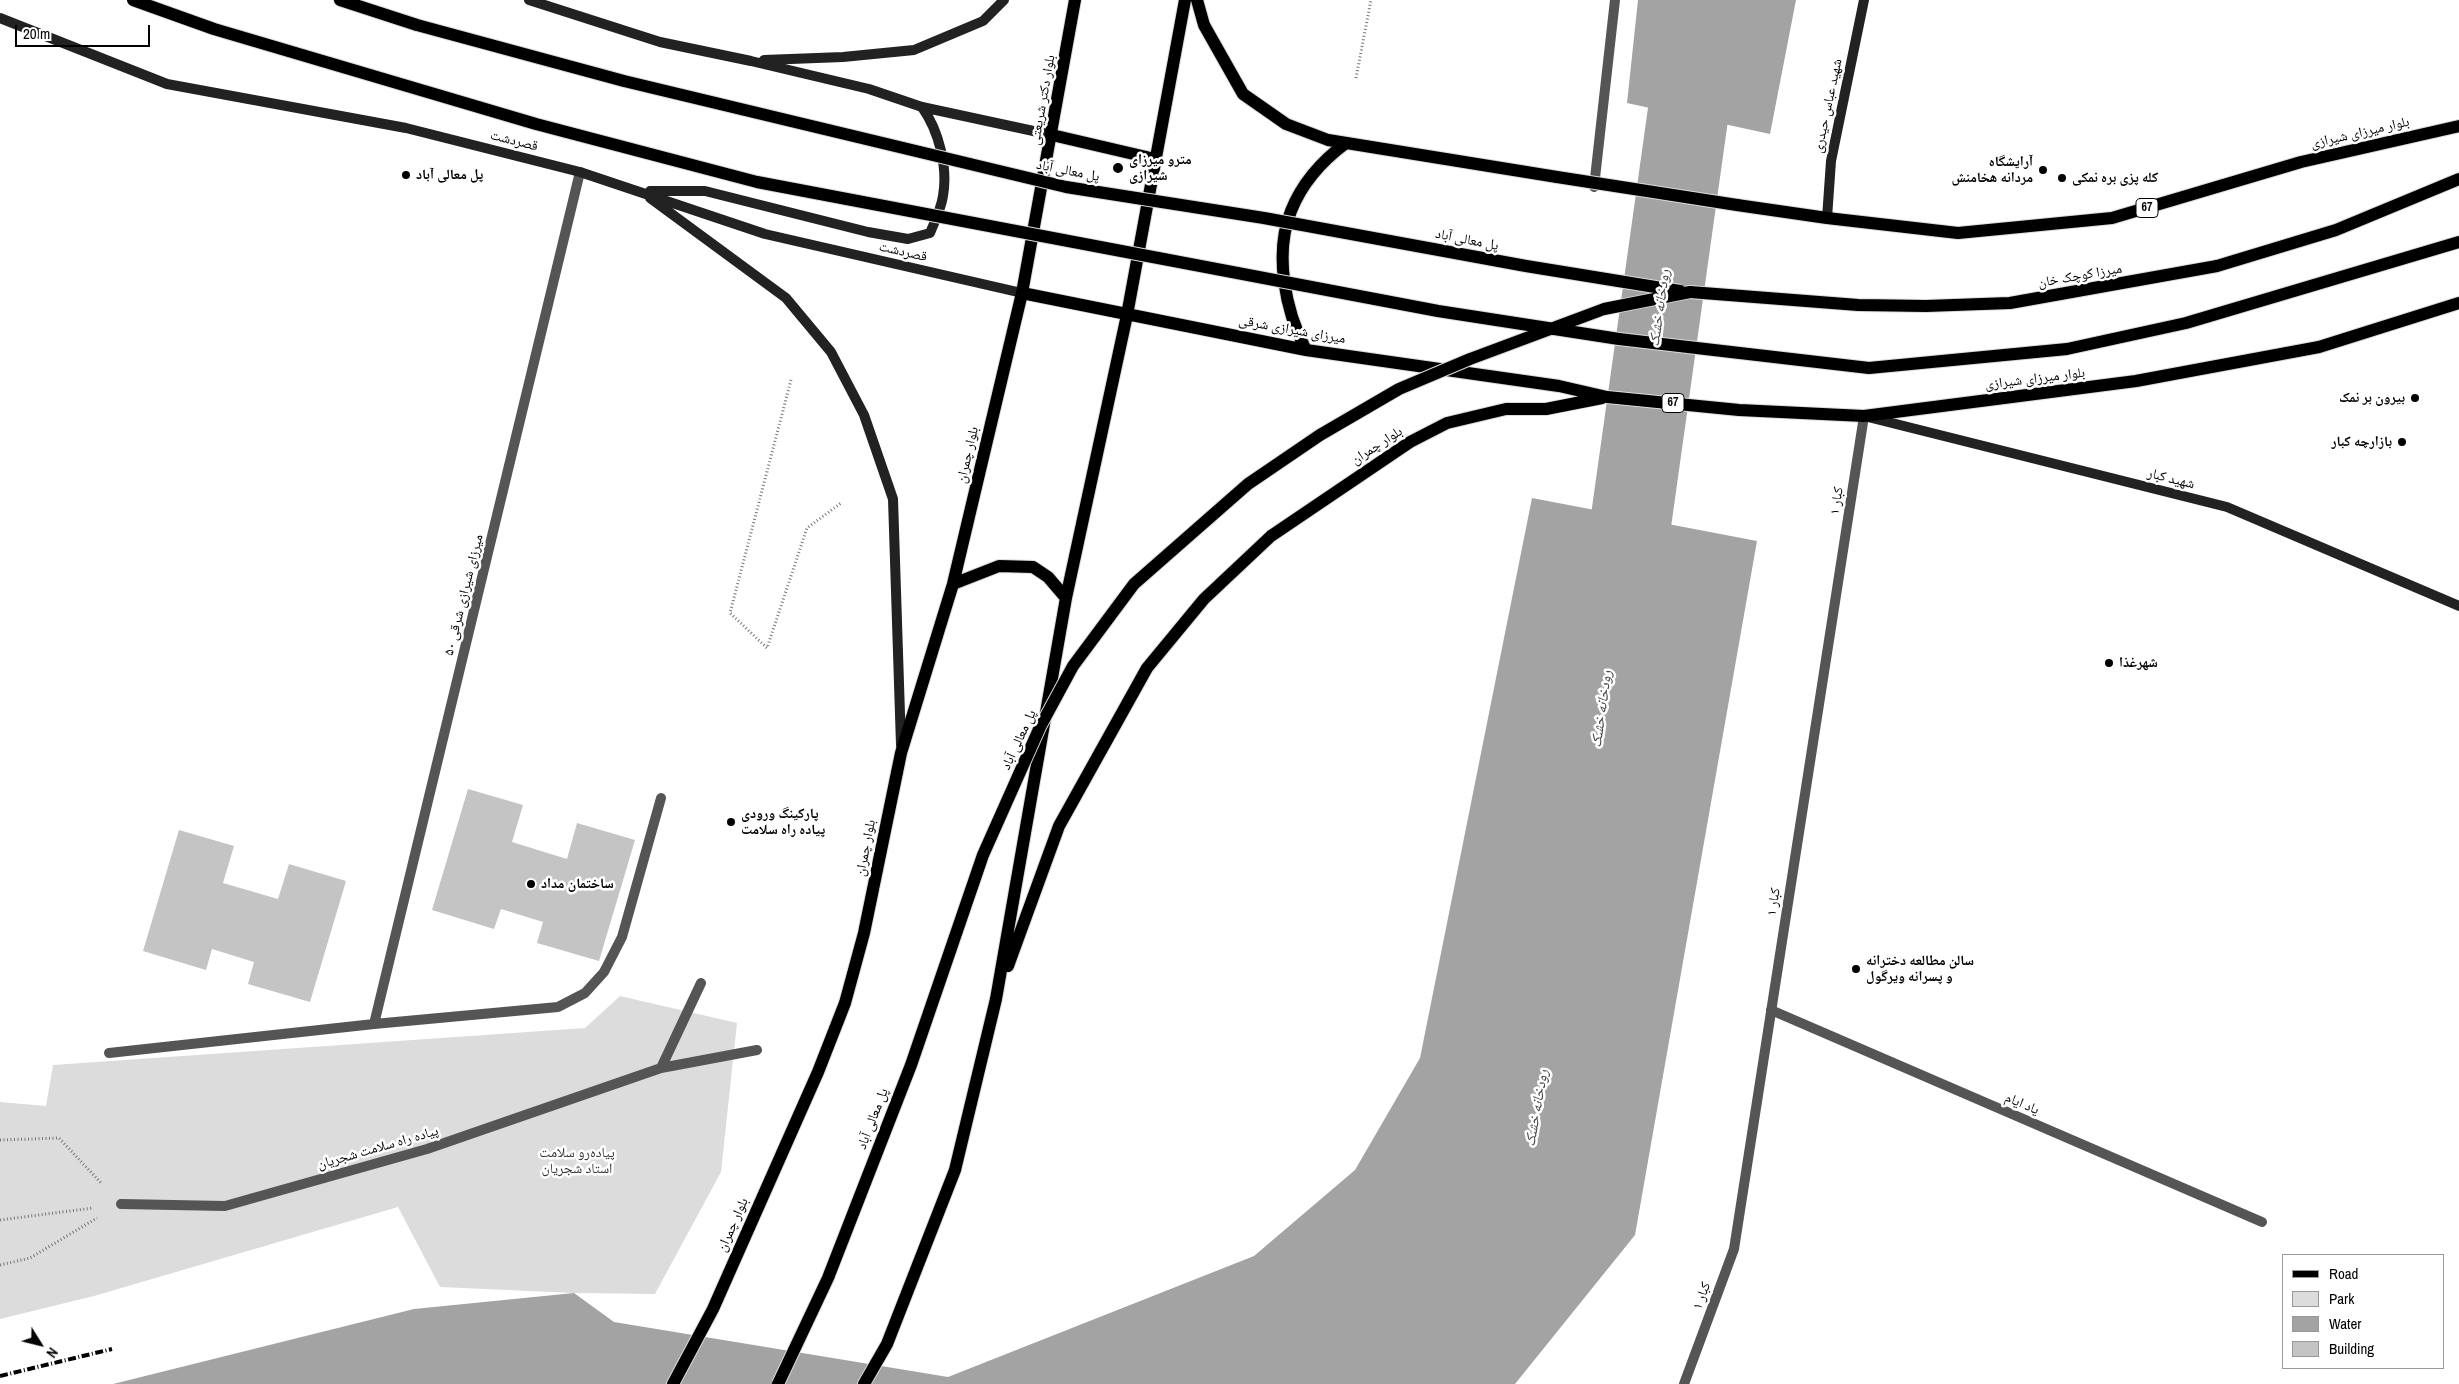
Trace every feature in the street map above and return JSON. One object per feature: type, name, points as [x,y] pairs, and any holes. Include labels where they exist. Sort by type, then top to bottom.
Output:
[{"type":"main road","points":[[134,0],[214,29],[536,124],[757,182],[1438,311],[1618,339],[1869,368],[2067,349],[2186,323],[2459,242]]},
{"type":"main road","name":"پل معالی آباد","points":[[340,0],[417,25],[624,81],[1066,188],[1264,218],[1526,266],[1690,292]]},
{"type":"main road","points":[[529,0],[660,42],[869,89],[922,108],[1156,159],[1185,0]]},
{"type":"main road","points":[[751,61],[843,57],[914,50],[983,21],[1004,0]]},
{"type":"main road","name":"بلوار دکتر شریعتی","points":[[1022,293],[1076,0]]},
{"type":"main road","name":"بلوار میرزای شیرازی","points":[[1197,0],[1204,25],[1243,94],[1286,124],[1328,140],[1737,205],[1826,218],[1958,233],[2112,218],[2302,162],[2459,126]]},
{"type":"main road","name":"شهید عباس حیدری","points":[[1826,218],[1831,162],[1864,0]]},
{"type":"main road","name":"قصردشت","points":[[0,18],[167,84],[406,128],[580,172],[765,234],[1022,293]]},
{"type":"main road","points":[[641,192],[705,191],[908,239],[930,233],[943,197],[944,173],[931,121],[922,108]]},
{"type":"main road","points":[[1306,350],[1289,306],[1284,277],[1283,258],[1289,221],[1291,211],[1315,172],[1326,158],[1346,143]]},
{"type":"main road","name":"بلوار چمران","points":[[864,1384],[887,1344],[955,1170],[996,999],[1066,598],[1127,315],[1156,159]]},
{"type":"main road","name":"میرزا کوچک خان","points":[[1690,292],[1858,306],[2010,303],[2121,285],[2217,266],[2336,230],[2459,179]]},
{"type":"main road","points":[[641,192],[786,298],[831,352],[864,415],[892,499],[897,588],[901,753]]},
{"type":"main road","name":"پل معالی آباد","points":[[778,1384],[828,1278],[910,1065],[983,855],[1036,736],[1073,666],[1134,584],[1248,484],[1320,435],[1399,389],[1470,359],[1604,309],[1690,292]]},
{"type":"main road","name":"بلوار چمران","points":[[672,1384],[713,1309],[818,1072],[845,1003],[864,933],[901,753],[953,584],[1022,293]]},
{"type":"main road","name":"میرزای شیرازی شرقی","points":[[1022,293],[1306,350],[1560,386],[1607,397]]},
{"type":"main road","name":"بلوار میرزای شیرازی","points":[[1607,397],[1739,410],[1864,416],[2136,382],[2319,347],[2459,303]]},
{"type":"main road","name":"بلوار چمران","points":[[996,999],[1059,826],[1147,668],[1204,599],[1271,536],[1410,442],[1456,421],[1506,409],[1546,409],[1607,397]]},
{"type":"main road","name":"شهید کبار","points":[[1864,416],[2227,507],[2459,606]]},
{"type":"main road","points":[[953,584],[999,566],[1033,568],[1048,578],[1066,598]]},
{"type":"street","points":[[1594,187],[1615,0]]},
{"type":"street","name":"۵۰ میرزای شیرازی شرقی","points":[[374,1024],[580,172]]},
{"type":"street","name":"۱ کبار","points":[[1684,1384],[1734,1249],[1864,416]]},
{"type":"street","points":[[109,1052],[558,1007],[585,994],[604,972],[622,937],[661,798]]},
{"type":"street","points":[[661,1068],[701,983]]},
{"type":"street","name":"یاد ایام","points":[[1772,1010],[2262,1222]]},
{"type":"street","name":"پیاده راه سلامت شجریان","points":[[121,1204],[225,1206],[427,1149],[661,1068],[757,1050]]},
{"type":"path","points":[[1356,78],[1371,0]]},
{"type":"path","points":[[791,380],[730,613],[767,648],[807,528],[841,502]]},
{"type":"path","points":[[0,1140],[59,1138],[121,1204]]},
{"type":"path","points":[[0,1220],[121,1204]]},
{"type":"path","points":[[0,1265],[30,1258],[121,1204]]},
{"type":"green space","name":"پیاده‌رو سلامت استاد شجریان","points":[[620,996],[737,1023],[721,1172],[655,1294],[574,1293],[440,1287],[398,1207],[94,1296],[0,1319],[0,1102],[46,1106],[53,1065],[585,1028]]},
{"type":"water","points":[[1638,0],[1796,0],[1770,134],[1627,103]]},
{"type":"water","points":[[1532,498],[1757,541],[1635,1235],[1515,1384],[113,1384],[414,1309],[574,1293],[614,1322],[948,1377],[1254,1256],[1355,1170],[1420,1058]]},
{"type":"building","name":"ساختمان مداد","points":[[468,789],[523,805],[512,842],[567,859],[577,823],[635,840],[599,961],[537,943],[543,922],[501,909],[494,929],[432,910]]},
{"type":"building","points":[[179,830],[234,846],[223,883],[278,899],[289,864],[346,881],[310,1002],[248,984],[254,962],[212,949],[206,970],[143,951]]},
{"type":"waterway","name":"رودخانه خشک","points":[[1616,628],[1704,0]]},
{"type":"railway","points":[[0,1376],[112,1349]]},
{"type":"place","name":"مترو میرزای شیرازی","points":[[1118,168]]},
{"type":"place","name":"آرایشگاه مردانه هخامنش","points":[[2043,170]]},
{"type":"place","name":"پل معالی آباد","points":[[406,175]]},
{"type":"place","name":"کله پزی بره نمکی","points":[[2062,178]]},
{"type":"place","name":"بیرون بر نمک","points":[[2415,398]]},
{"type":"place","name":"بازارچه کبار","points":[[2402,442]]},
{"type":"place","name":"شهرغذا","points":[[2109,663]]},
{"type":"place","name":"پارکینگ ورودی پیاده راه سلامت","points":[[731,822]]},
{"type":"place","name":"ساختمان مداد","points":[[531,884]]},
{"type":"place","name":"سالن مطالعه دخترانه و پسرانه ویرگول","points":[[1856,969]]}]
